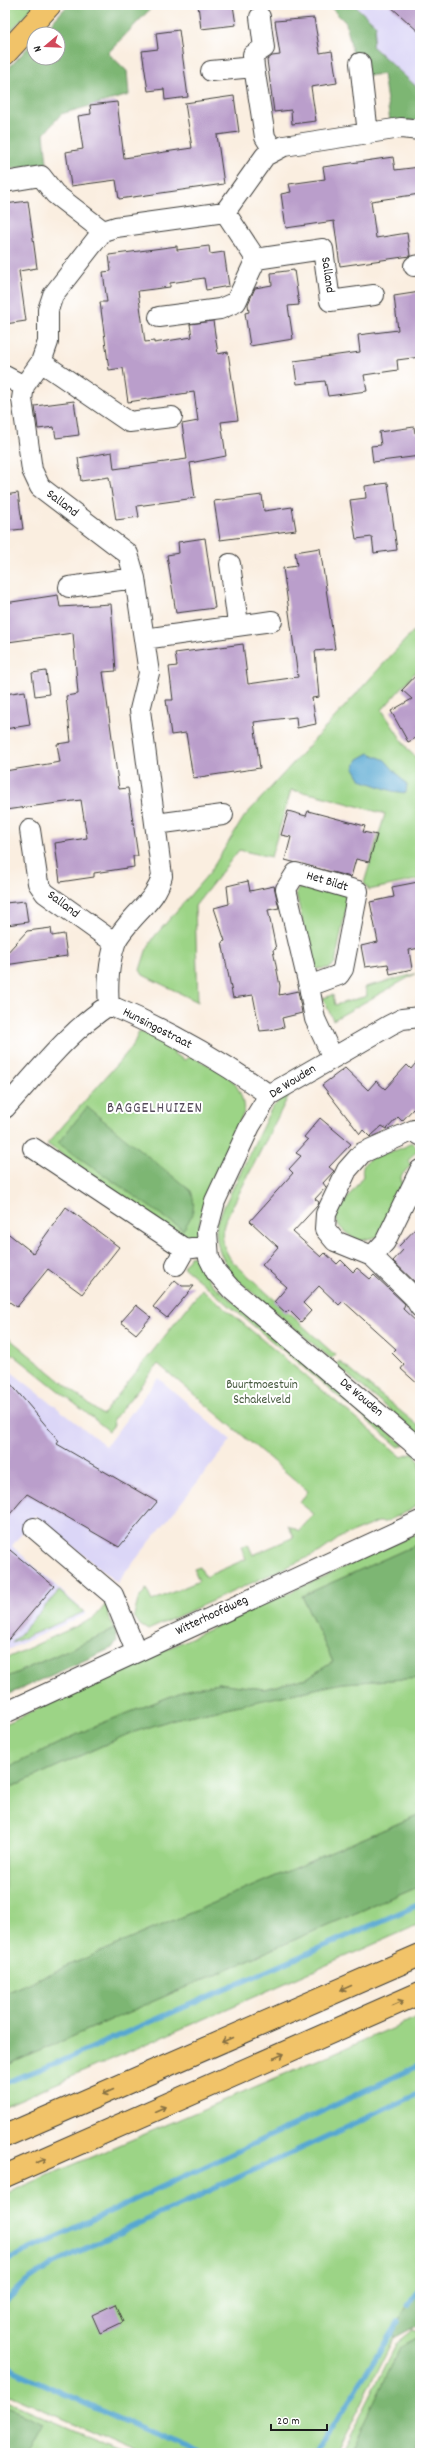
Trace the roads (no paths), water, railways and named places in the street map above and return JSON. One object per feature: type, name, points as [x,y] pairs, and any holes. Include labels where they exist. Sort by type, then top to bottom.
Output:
[{"type":"main road","points":[[5,54],[50,5]]},
{"type":"main road","points":[[5,2136],[420,1955]]},
{"type":"main road","points":[[5,2176],[420,1993]]},
{"type":"street","points":[[260,17],[264,48],[253,55],[254,67],[265,137],[273,150]]},
{"type":"street","points":[[360,63],[368,134]]},
{"type":"street","points":[[211,71],[254,67]]},
{"type":"street","points":[[5,376],[24,386],[41,362],[48,342],[48,310],[53,295],[103,232],[116,227],[225,212],[266,156],[273,150],[284,146],[401,128],[420,130]]},
{"type":"street","points":[[5,182],[41,176],[55,194],[103,232]]},
{"type":"street","points":[[159,317],[220,309],[236,302],[256,259],[225,212]]},
{"type":"street","name":"Salland","points":[[256,259],[323,249],[330,301],[374,295]]},
{"type":"street","points":[[41,362],[129,422],[172,417]]},
{"type":"street","name":"Salland","points":[[24,386],[22,398],[32,470],[40,487],[128,554],[135,578],[149,673],[140,710],[162,876],[159,888],[115,943],[107,988],[109,1005]]},
{"type":"street","points":[[230,564],[238,624]]},
{"type":"street","points":[[69,587],[135,578]]},
{"type":"street","points":[[144,639],[238,624],[272,621]]},
{"type":"street","points":[[156,824],[223,815]]},
{"type":"street","name":"Salland","points":[[30,830],[38,883],[45,893],[115,943]]},
{"type":"street","name":"Het Bildt","points":[[309,986],[339,975],[343,969],[358,891],[296,872],[286,889],[309,986],[315,1019],[333,1058]]},
{"type":"street","name":"Hunsingostraat","points":[[5,1108],[88,1019],[109,1005],[143,1020],[241,1074],[269,1095]]},
{"type":"street","name":"De Wouden","points":[[420,1017],[402,1019],[269,1095],[250,1126],[215,1201],[209,1220],[208,1246],[209,1258],[216,1272],[231,1289],[420,1448]]},
{"type":"street","points":[[420,1135],[414,1130],[362,1153],[347,1170],[326,1214],[325,1229],[336,1241],[372,1256],[414,1297],[420,1308]]},
{"type":"street","points":[[33,1148],[180,1257],[208,1246]]},
{"type":"street","points":[[372,1256],[385,1242],[420,1170]]},
{"type":"street","name":"Witterhoofdweg","points":[[5,1713],[136,1651],[420,1521]]},
{"type":"street","points":[[34,1528],[113,1595],[136,1651]]},
{"type":"water","points":[[369,753],[385,760],[407,785],[406,793],[392,791],[361,780],[354,768],[358,759]]},
{"type":"waterway","points":[[5,2083],[61,2061],[420,1904]]},
{"type":"waterway","points":[[5,2261],[420,2065]]},
{"type":"waterway","points":[[5,2302],[26,2282],[54,2263],[420,2093]]},
{"type":"waterway","points":[[408,2305],[420,2287]]},
{"type":"waterway","points":[[314,2453],[323,2443],[398,2322]]},
{"type":"waterway","points":[[5,2363],[13,2370],[125,2422],[200,2453]]},
{"type":"district","name":"BAGGELHUIZEN","points":[[155,1109]]},
{"type":"park label","name":"Buurtmoestuin Schakelveld","points":[[262,1392]]}]
